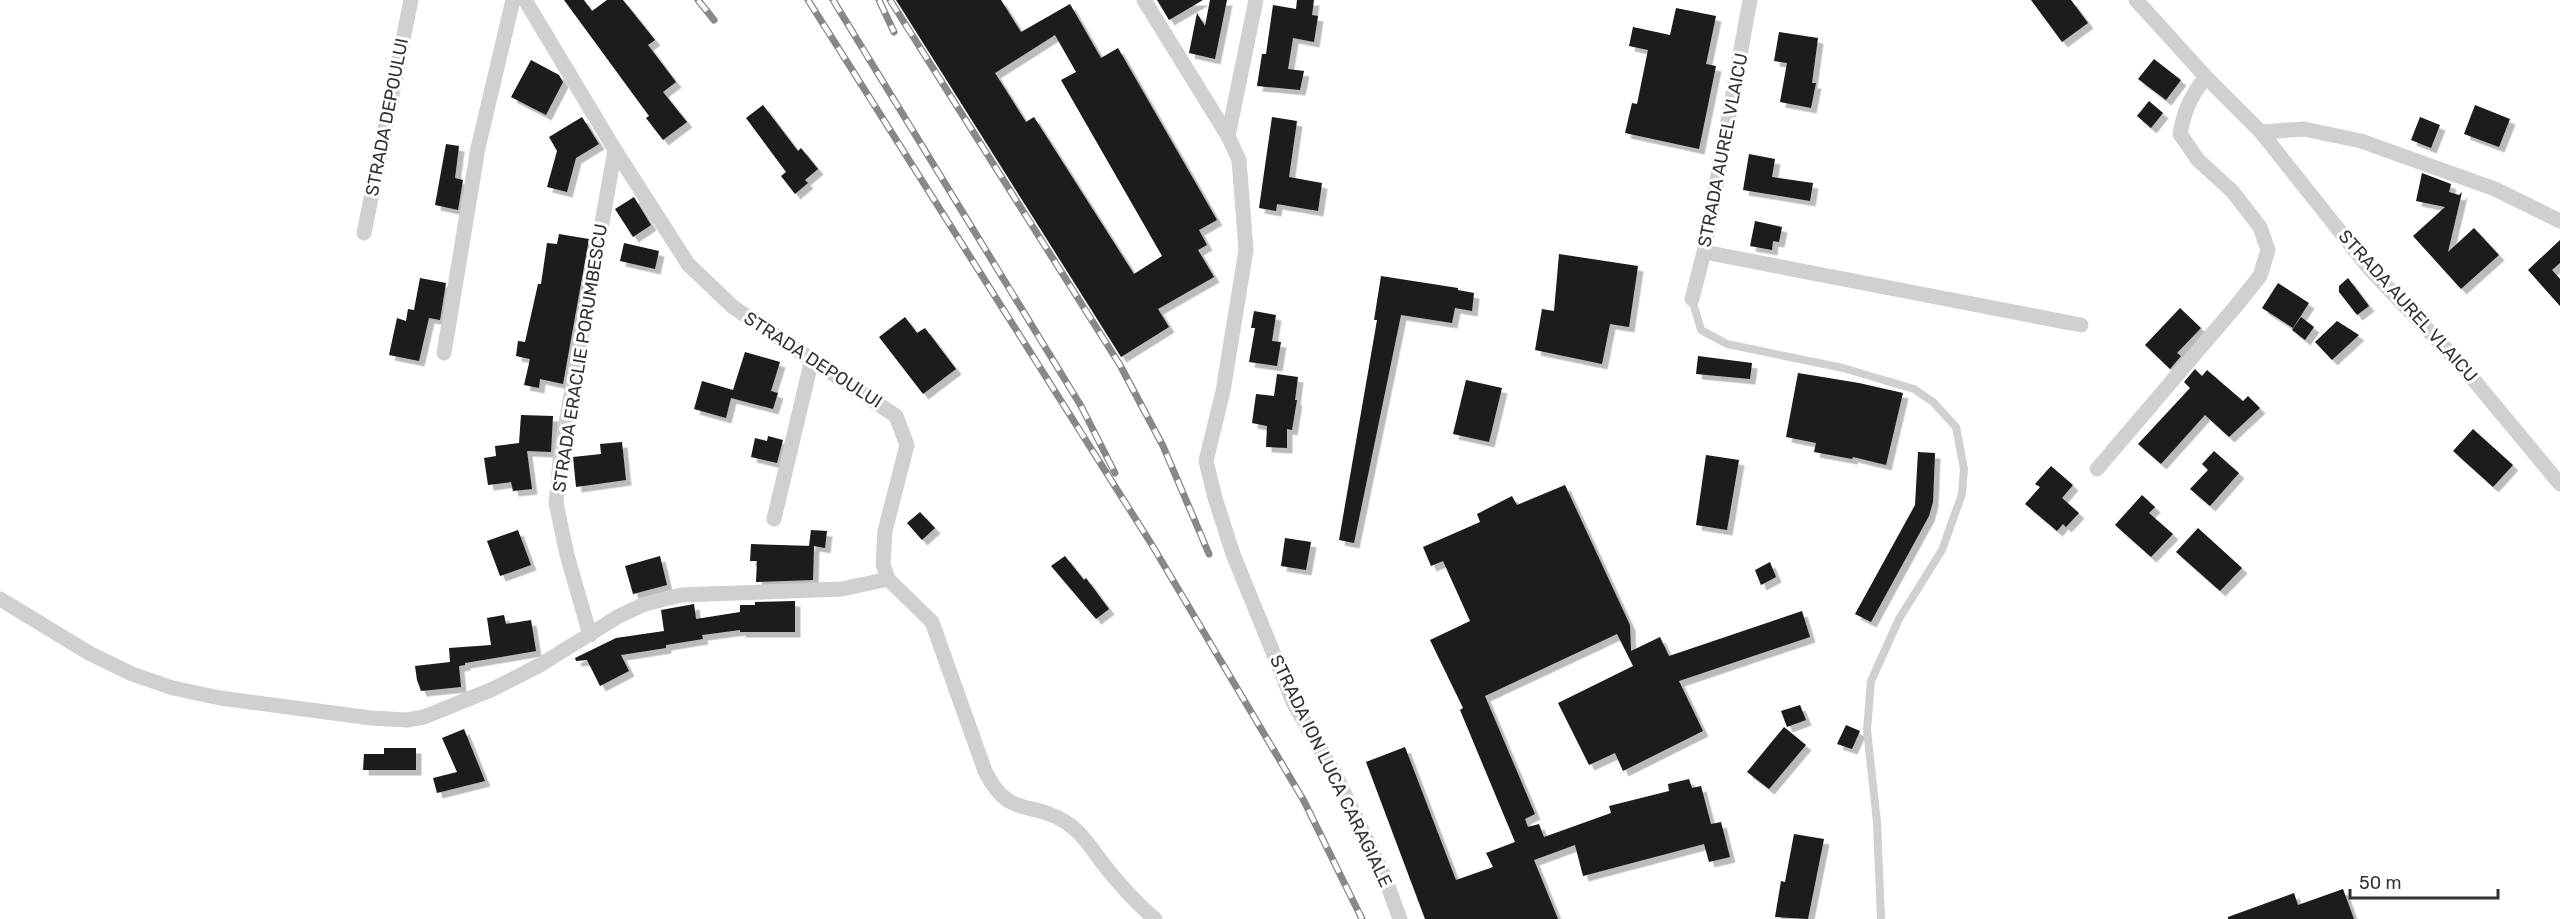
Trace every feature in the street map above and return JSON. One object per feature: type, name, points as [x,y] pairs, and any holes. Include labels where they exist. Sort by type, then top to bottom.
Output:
[{"type":"street","name":"STRADA DEPOULUI","points":[[364,233],[411,0]]},
{"type":"street","points":[[444,353],[478,148],[513,0]]},
{"type":"street","name":"STRADA DEPOULUI","points":[[525,0],[615,150],[688,264],[733,307],[896,416],[907,445],[885,531],[883,564],[888,579]]},
{"type":"street","name":"STRADA ION LUCA CARAGIALE","points":[[1144,0],[1228,136],[1239,160],[1246,250],[1223,391],[1206,461],[1215,498],[1233,554],[1294,704],[1335,774],[1385,878],[1400,919]]},
{"type":"street","points":[[1228,136],[1256,0]]},
{"type":"street","name":"STRADA AUREL VLAICU","points":[[1692,299],[1704,252],[1750,0]]},
{"type":"street","name":"STRADA AUREL VLAICU","points":[[2136,0],[2206,77],[2261,132],[2370,268],[2463,367],[2560,484]]},
{"type":"street","points":[[2097,469],[2260,276],[2268,250],[2260,227],[2232,191],[2198,160],[2180,134],[2184,111],[2195,90],[2206,77]]},
{"type":"street","points":[[2261,132],[2304,129],[2361,141],[2495,189],[2560,221]]},
{"type":"street","name":"STRADA ERACLIE PORUMBESCU","points":[[590,635],[567,555],[556,503],[561,451],[615,150]]},
{"type":"street","points":[[1704,252],[2081,325]]},
{"type":"street","points":[[774,519],[812,359]]},
{"type":"street","points":[[0,599],[89,653],[132,674],[173,688],[220,698],[371,718],[416,719],[453,707],[540,665],[619,616],[645,604],[681,595],[842,589],[888,579],[932,622],[985,771],[994,789],[1006,800],[1066,823],[1085,839],[1126,891],[1155,919]]},
{"type":"lane","points":[[1692,299],[1701,330],[1727,344],[1843,368],[1914,389],[1933,402],[1956,427],[1964,469],[1962,494],[1941,550],[1899,619],[1871,681],[1867,730],[1877,822],[1881,919]]},
{"type":"building","points":[[564,0],[584,0],[592,11],[607,0],[623,0],[655,40],[648,45],[676,82],[663,92],[687,122],[663,140],[646,118],[649,116]]},
{"type":"building","points":[[896,0],[1001,0],[1021,32],[1070,4],[1101,58],[1118,48],[1217,220],[1199,230],[1207,245],[1198,250],[1214,277],[1158,309],[1169,327],[1121,357]],"holes":[[[1055,35],[1076,72],[1061,80],[1162,256],[1134,274],[1034,117],[1026,122],[995,73]]]},
{"type":"building","points":[[1157,0],[1203,0],[1169,20]]},
{"type":"building","points":[[1210,0],[1227,0],[1215,59],[1189,53],[1197,13],[1205,26]]},
{"type":"building","points":[[1297,0],[1314,0],[1312,15],[1318,16],[1314,42],[1293,38],[1288,69],[1304,71],[1300,90],[1257,86],[1262,54],[1266,54],[1273,5],[1296,9]]},
{"type":"building","points":[[2031,0],[2071,0],[2088,23],[2062,42]]},
{"type":"building","points":[[1676,8],[1716,16],[1706,64],[1716,66],[1699,149],[1625,133],[1632,103],[1637,104],[1648,50],[1629,46],[1633,27],[1670,35]]},
{"type":"building","points":[[1779,32],[1818,38],[1812,83],[1816,83],[1811,108],[1780,102],[1787,63],[1774,61]]},
{"type":"building","points":[[2154,59],[2181,80],[2166,100],[2138,79]]},
{"type":"building","points":[[531,60],[559,75],[563,82],[546,115],[511,97]]},
{"type":"building","points":[[2149,101],[2163,113],[2151,128],[2137,116]]},
{"type":"building","points":[[763,105],[798,151],[801,148],[818,169],[805,180],[808,183],[795,194],[781,176],[786,172],[746,118]]},
{"type":"building","points":[[2475,105],[2510,119],[2499,147],[2464,134]]},
{"type":"building","points":[[582,117],[599,144],[576,158],[567,192],[547,187],[557,151],[549,137]]},
{"type":"building","points":[[1272,117],[1297,121],[1289,177],[1322,183],[1318,211],[1277,204],[1276,211],[1259,208]]},
{"type":"building","points":[[2420,117],[2440,125],[2431,148],[2411,140]]},
{"type":"building","points":[[446,144],[459,146],[455,178],[463,180],[458,210],[435,205]]},
{"type":"building","points":[[1749,154],[1775,159],[1772,177],[1813,183],[1810,201],[1743,190]]},
{"type":"building","points":[[2422,173],[2451,184],[2449,192],[2459,195],[2462,192],[2448,252],[2474,228],[2499,255],[2461,289],[2413,236],[2445,207],[2416,201]]},
{"type":"building","points":[[634,197],[651,225],[633,237],[615,209]]},
{"type":"building","points":[[1755,221],[1782,227],[1779,242],[1773,241],[1772,250],[1750,246]]},
{"type":"building","points":[[559,234],[589,239],[563,384],[540,379],[539,388],[524,385],[530,359],[516,356],[518,341],[525,342],[538,284],[541,284],[547,243],[557,244]]},
{"type":"building","points":[[2560,240],[2560,263],[2552,270],[2560,279],[2560,306],[2528,270]]},
{"type":"building","points":[[624,243],[659,251],[655,269],[620,261]]},
{"type":"building","points":[[1559,254],[1638,266],[1629,327],[1610,324],[1602,364],[1535,350],[1542,309],[1554,311]]},
{"type":"building","points":[[1381,276],[1458,288],[1458,290],[1474,293],[1472,311],[1455,308],[1452,323],[1401,315],[1354,543],[1339,540],[1377,320],[1374,320]]},
{"type":"building","points":[[420,278],[446,283],[440,320],[429,318],[419,361],[389,355],[397,318],[406,321],[408,309],[414,310]]},
{"type":"building","points":[[2348,278],[2369,306],[2357,315],[2339,292],[2339,286]]},
{"type":"building","points":[[2278,283],[2309,303],[2293,328],[2262,308]]},
{"type":"building","points":[[2180,308],[2201,328],[2177,353],[2181,356],[2170,369],[2145,345]]},
{"type":"building","points":[[1254,311],[1276,315],[1272,341],[1281,342],[1277,366],[1249,362],[1255,328],[1251,328]]},
{"type":"building","points":[[905,317],[917,333],[925,328],[956,369],[923,394],[879,337]]},
{"type":"building","points":[[2301,317],[2314,327],[2305,340],[2292,330]]},
{"type":"building","points":[[2337,321],[2359,335],[2332,360],[2315,342]]},
{"type":"building","points":[[745,352],[780,362],[771,391],[778,393],[773,409],[731,398],[726,418],[694,409],[702,381],[733,390]]},
{"type":"building","points":[[1698,356],[1752,363],[1750,379],[1696,374]]},
{"type":"building","points":[[2195,369],[2202,376],[2207,370],[2243,401],[2248,396],[2260,408],[2229,437],[2205,415],[2161,464],[2138,444],[2190,388],[2184,382]]},
{"type":"building","points":[[1798,373],[1903,393],[1886,465],[1853,457],[1852,459],[1814,452],[1816,443],[1786,437]]},
{"type":"building","points":[[1277,374],[1298,377],[1292,430],[1287,429],[1287,448],[1266,447],[1267,426],[1252,423],[1256,394],[1274,396]]},
{"type":"building","points":[[1466,380],[1502,388],[1489,442],[1453,434]]},
{"type":"building","points":[[521,415],[553,416],[551,452],[527,451],[532,489],[513,491],[511,482],[488,485],[484,458],[496,456],[495,446],[519,443]]},
{"type":"building","points":[[2473,429],[2513,465],[2493,487],[2453,451]]},
{"type":"building","points":[[768,436],[783,440],[777,463],[751,457],[755,438],[767,441]]},
{"type":"building","points":[[622,442],[626,480],[576,487],[573,457],[601,454],[600,444]]},
{"type":"building","points":[[2214,451],[2239,473],[2210,506],[2190,489],[2208,470],[2202,464]]},
{"type":"building","points":[[1918,452],[1935,453],[1933,502],[1929,516],[1871,622],[1855,614],[1915,505]]},
{"type":"building","points":[[1706,455],[1739,460],[1727,530],[1696,525]]},
{"type":"building","points":[[2051,466],[2073,485],[2062,498],[2079,513],[2066,527],[2063,524],[2057,531],[2025,504],[2040,487],[2035,484]]},
{"type":"building","points":[[1565,485],[1630,625],[1631,651],[1660,637],[1669,656],[1802,611],[1810,637],[1679,681],[1703,731],[1623,771],[1615,753],[1589,765],[1558,703],[1633,666],[1617,634],[1485,696],[1535,814],[1525,819],[1528,827],[1539,824],[1544,837],[1611,813],[1609,806],[1669,791],[1668,784],[1689,779],[1692,788],[1701,786],[1711,824],[1721,822],[1730,857],[1709,862],[1704,844],[1583,876],[1575,845],[1534,860],[1558,919],[1425,919],[1366,762],[1405,747],[1456,880],[1493,867],[1486,853],[1515,842],[1460,710],[1463,708],[1430,640],[1470,621],[1443,561],[1431,566],[1423,547],[1480,522],[1477,514],[1512,496],[1517,505]]},
{"type":"building","points":[[2142,495],[2155,507],[2149,513],[2173,534],[2151,557],[2115,525]]},
{"type":"building","points":[[920,512],[935,528],[922,540],[907,523]]},
{"type":"building","points":[[2198,528],[2242,568],[2220,591],[2176,552]]},
{"type":"building","points":[[518,530],[531,565],[500,576],[487,541]]},
{"type":"building","points":[[811,530],[827,531],[825,548],[814,546],[813,580],[756,582],[757,561],[750,561],[751,544],[809,546]]},
{"type":"building","points":[[1285,538],[1311,542],[1306,570],[1281,566]]},
{"type":"building","points":[[660,556],[667,585],[633,594],[625,566]]},
{"type":"building","points":[[1065,556],[1084,580],[1086,578],[1109,609],[1096,619],[1051,566]]},
{"type":"building","points":[[1770,562],[1776,577],[1761,585],[1755,570]]},
{"type":"building","points":[[795,601],[795,632],[740,632],[740,630],[702,635],[703,639],[621,655],[629,671],[600,686],[587,660],[576,661],[575,658],[616,638],[664,631],[661,610],[694,604],[696,619],[740,612],[740,605],[755,605],[755,602]]},
{"type":"building","points":[[504,615],[506,624],[531,620],[536,651],[465,663],[459,666],[461,687],[421,691],[415,666],[450,662],[449,648],[491,645],[487,618]]},
{"type":"building","points":[[1800,705],[1806,720],[1787,727],[1781,711]]},
{"type":"building","points":[[1846,725],[1860,731],[1852,749],[1837,744]]},
{"type":"building","points":[[1784,727],[1806,745],[1769,789],[1747,772]]},
{"type":"building","points":[[464,729],[485,781],[437,793],[433,778],[457,772],[442,738]]},
{"type":"building","points":[[384,748],[416,748],[416,770],[363,770],[364,754],[384,754]]},
{"type":"building","points":[[1794,834],[1824,839],[1808,919],[1775,917],[1781,881],[1785,882]]},
{"type":"building","points":[[2343,889],[2354,919],[2228,919],[2228,917],[2294,893],[2298,905]]},
{"type":"railway","points":[[698,0],[714,20]]},
{"type":"railway","points":[[808,0],[1152,545],[1304,801],[1362,919]]},
{"type":"railway","points":[[833,0],[1081,406],[1115,473]]},
{"type":"railway","points":[[879,0],[894,32]]},
{"type":"railway","points":[[890,0],[1120,365],[1163,446],[1209,554]]}]
